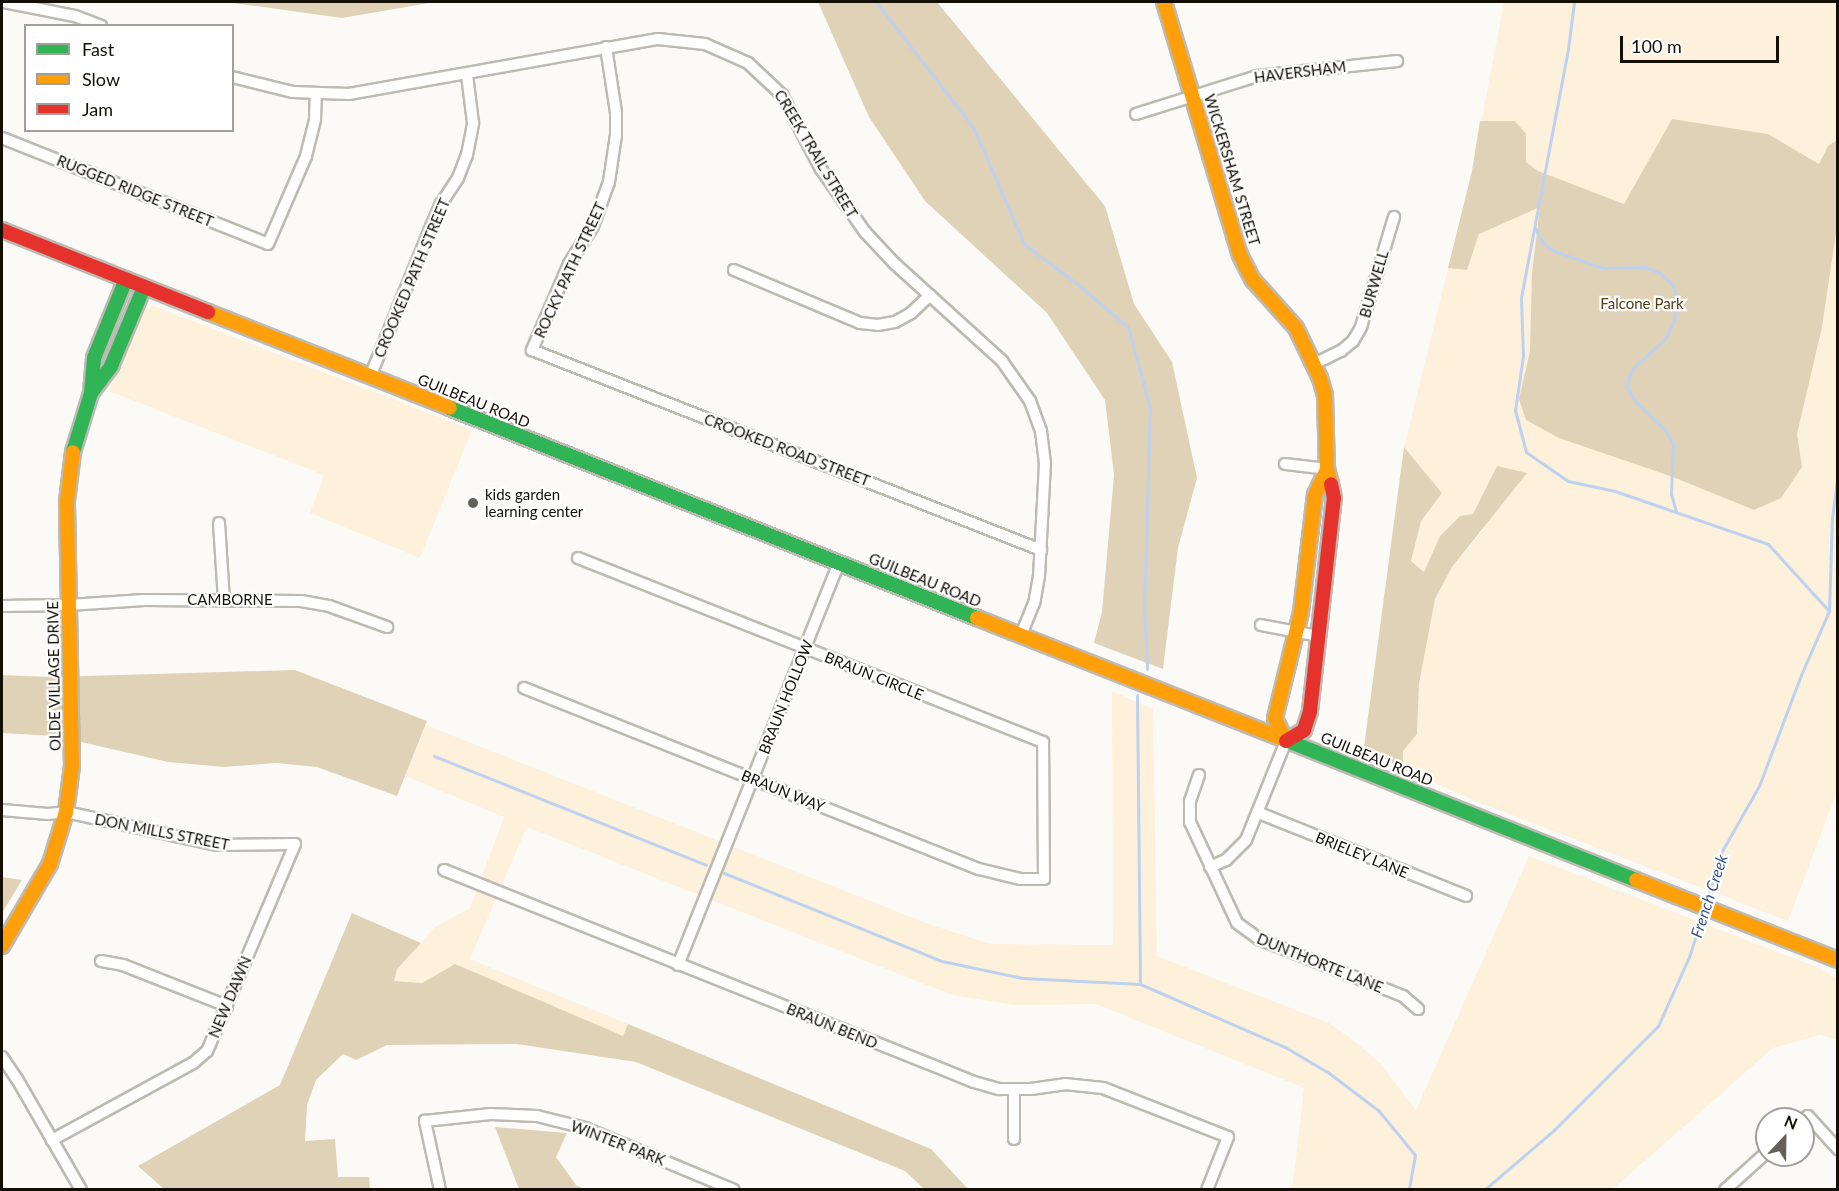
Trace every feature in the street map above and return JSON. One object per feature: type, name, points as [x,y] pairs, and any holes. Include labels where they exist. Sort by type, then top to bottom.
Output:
[{"type":"main road","name":"WICKERSHAM STREET","points":[[1164,2],[1245,267],[1262,291],[1296,328],[1320,378],[1327,413],[1327,469],[1334,498],[1318,636],[1307,721],[1304,730],[1286,741],[1275,718],[1297,632],[1315,495],[1327,469]]},
{"type":"main road","name":"GUILBEAU ROAD","points":[[2,230],[1838,960]]},
{"type":"main road","name":"OLDE VILLAGE DRIVE","points":[[2,946],[32,900],[50,864],[66,812],[72,766],[68,484],[76,438],[91,393],[94,358],[126,279]]},
{"type":"main road","name":"OLDE VILLAGE DRIVE","points":[[91,393],[111,366],[144,287]]},
{"type":"street","points":[[4,2],[48,9],[95,24]]},
{"type":"street","name":"CREEK TRAIL STREET","points":[[234,78],[274,89],[316,94],[378,90],[658,39],[689,41],[720,49],[760,73],[783,95],[821,169],[865,232],[894,263],[1002,361],[1030,401],[1041,431],[1045,463],[1037,589],[1021,635]]},
{"type":"street","name":"ROCKY PATH STREET","points":[[532,350],[569,264],[592,226],[609,182],[614,159],[616,112],[606,47]]},
{"type":"street","name":"HAVERSHAM","points":[[1136,114],[1279,72],[1397,61]]},
{"type":"street","name":"CROOKED PATH STREET","points":[[370,377],[441,204],[458,178],[467,156],[473,123],[466,75]]},
{"type":"street","name":"RUGGED RIDGE STREET","points":[[2,138],[268,244],[306,156],[315,118],[316,94]]},
{"type":"street","name":"BURWELL","points":[[1314,364],[1341,351],[1353,341],[1361,327],[1394,217]]},
{"type":"street","points":[[734,270],[860,322],[878,325],[895,322],[911,313],[930,295]]},
{"type":"street","name":"CROOKED ROAD STREET","points":[[532,350],[1041,550]]},
{"type":"street","points":[[1285,464],[1327,469]]},
{"type":"street","points":[[219,523],[225,601]]},
{"type":"street","name":"BRAUN CIRCLE","points":[[578,558],[1043,742],[1044,879]]},
{"type":"street","name":"BRAUN HOLLOW","points":[[678,965],[839,563]]},
{"type":"street","name":"CAMBORNE","points":[[2,606],[69,605],[144,600],[315,603],[387,627]]},
{"type":"street","points":[[1261,625],[1318,636]]},
{"type":"street","name":"BRAUN WAY","points":[[524,688],[993,874],[1020,879],[1044,879]]},
{"type":"street","name":"WICKERSHAM STREET","points":[[1210,867],[1235,853],[1246,840],[1259,813],[1286,741]]},
{"type":"street","name":"DUNTHORTE LANE","points":[[1199,775],[1188,813],[1210,867],[1237,923],[1249,934],[1402,996],[1418,1010]]},
{"type":"street","name":"DON MILLS STREET","points":[[2,810],[48,814],[66,812],[217,845],[295,844]]},
{"type":"street","name":"BRIELEY LANE","points":[[1259,813],[1466,896]]},
{"type":"street","name":"NEW DAWN","points":[[52,1140],[200,1058],[214,1038],[295,844]]},
{"type":"street","name":"BRAUN BEND","points":[[444,870],[974,1082],[999,1089],[1065,1084],[1103,1088],[1228,1137],[1208,1190]]},
{"type":"street","points":[[101,961],[123,965],[227,1006]]},
{"type":"street","points":[[2,1057],[81,1190]]},
{"type":"street","points":[[1014,1089],[1014,1139]]},
{"type":"street","name":"WINTER PARK","points":[[440,1190],[425,1121],[491,1114],[518,1114],[561,1121],[734,1190]]},
{"type":"street","points":[[1815,1127],[1838,1149]]},
{"type":"street","points":[[1725,1190],[1755,1163]]},
{"type":"green space","points":[[226,2],[435,2],[342,18]]},
{"type":"green space","points":[[818,2],[937,2],[1105,206],[1134,304],[1172,362],[1197,478],[1178,548],[1163,669],[1094,643],[1102,612],[1114,475],[1105,400],[1047,313],[925,201],[869,117]]},
{"type":"green space","name":"Falcone Park","points":[[1504,2],[1837,2],[1837,792],[1788,921],[1478,802],[1403,769],[1403,751],[1417,734],[1419,684],[1435,599],[1452,567],[1483,530],[1497,466],[1473,514],[1460,516],[1440,536],[1424,572],[1411,561],[1421,521],[1442,493],[1404,447],[1472,171]]},
{"type":"green space","points":[[1672,119],[1768,134],[1819,164],[1828,146],[1837,140],[1837,226],[1822,327],[1797,434],[1802,467],[1781,498],[1754,510],[1673,477],[1559,438],[1526,420],[1519,399],[1530,351],[1532,273],[1540,207],[1479,234],[1467,270],[1448,268],[1472,171],[1480,121],[1515,121],[1526,134],[1526,162],[1538,171],[1624,204]]},
{"type":"green space","points":[[154,306],[472,430],[420,558],[310,513],[324,475],[109,391],[146,309]]},
{"type":"green space","points":[[1404,447],[1442,493],[1421,521],[1411,561],[1424,572],[1440,536],[1460,516],[1473,514],[1497,466],[1527,473],[1452,567],[1435,599],[1419,684],[1417,734],[1403,751],[1403,769],[1364,747]]},
{"type":"green space","points":[[295,670],[427,721],[397,796],[317,767],[276,763],[224,767],[168,762],[55,736],[2,733],[2,675],[51,677]]},
{"type":"green space","points":[[1112,691],[1153,709],[1157,956],[1329,1023],[1380,1063],[1416,1110],[1529,856],[1819,968],[1837,979],[1838,1040],[1820,1035],[1773,1048],[1613,1189],[1289,1190],[1293,1183],[1304,1088],[1096,1004],[1014,1005],[952,995],[527,827],[470,959],[628,1024],[623,1037],[455,964],[422,983],[393,981],[397,969],[435,927],[470,908],[504,817],[405,776],[426,725],[931,925],[991,944],[1113,945]]},
{"type":"green space","points":[[2,877],[22,880],[2,913]]},
{"type":"green space","points":[[352,913],[421,943],[397,969],[394,981],[422,983],[455,964],[623,1036],[628,1024],[931,1149],[968,1189],[924,1189],[905,1171],[636,1062],[517,1044],[387,1045],[356,1060],[343,1054],[316,1080],[307,1105],[305,1141],[335,1139],[338,1177],[369,1177],[370,1189],[164,1189],[138,1166],[280,1085]]},
{"type":"green space","points":[[495,1127],[567,1133],[556,1157],[576,1185],[584,1189],[519,1189]]},
{"type":"waterway","points":[[876,2],[973,127],[1024,244],[1076,283],[1128,327],[1150,408],[1144,605],[1147,669]]},
{"type":"waterway","points":[[1574,2],[1568,49],[1521,298],[1523,356],[1515,410],[1526,452],[1568,481],[1615,491],[1768,544],[1828,610]]},
{"type":"waterway","points":[[1535,228],[1542,242],[1554,251],[1603,268],[1645,267],[1660,273],[1673,285],[1677,301],[1675,318],[1665,339],[1634,367],[1628,377],[1627,388],[1636,402],[1665,430],[1673,444],[1671,494],[1676,512]]},
{"type":"waterway","name":"French Creek","points":[[1706,902],[1722,851],[1759,786],[1801,675],[1829,611],[1832,518],[1838,471]]},
{"type":"waterway","points":[[1137,695],[1140,984]]},
{"type":"waterway","points":[[434,756],[706,865]]},
{"type":"waterway","points":[[724,873],[942,961],[1022,978],[1140,984],[1285,1047],[1329,1073],[1379,1111],[1415,1155],[1409,1190]]},
{"type":"waterway","name":"French Creek","points":[[1484,1190],[1554,1130],[1658,1026],[1689,957],[1704,911]]},
{"type":"traffic: fast","points":[[91,393],[94,358],[126,279]]},
{"type":"traffic: fast","points":[[73,452],[91,393],[111,366],[144,287]]},
{"type":"traffic: fast","points":[[450,408],[977,618]]},
{"type":"traffic: fast","points":[[1283,739],[1636,880]]},
{"type":"traffic: slow","points":[[1164,2],[1240,255],[1253,280],[1296,328],[1320,378],[1325,395],[1327,469],[1331,484]]},
{"type":"traffic: slow","points":[[208,312],[450,408]]},
{"type":"traffic: slow","points":[[2,946],[50,864],[66,812],[72,766],[67,501],[73,452]]},
{"type":"traffic: slow","points":[[1286,741],[1275,718],[1301,612],[1315,495],[1327,469]]},
{"type":"traffic: slow","points":[[977,618],[1283,739]]},
{"type":"traffic: slow","points":[[1636,880],[1838,960]]},
{"type":"traffic: jam","points":[[2,230],[208,312]]},
{"type":"traffic: jam","points":[[1286,741],[1304,730],[1310,711],[1334,498],[1331,484]]},
{"type":"place","name":"kids garden learning center","points":[[473,503]]}]
